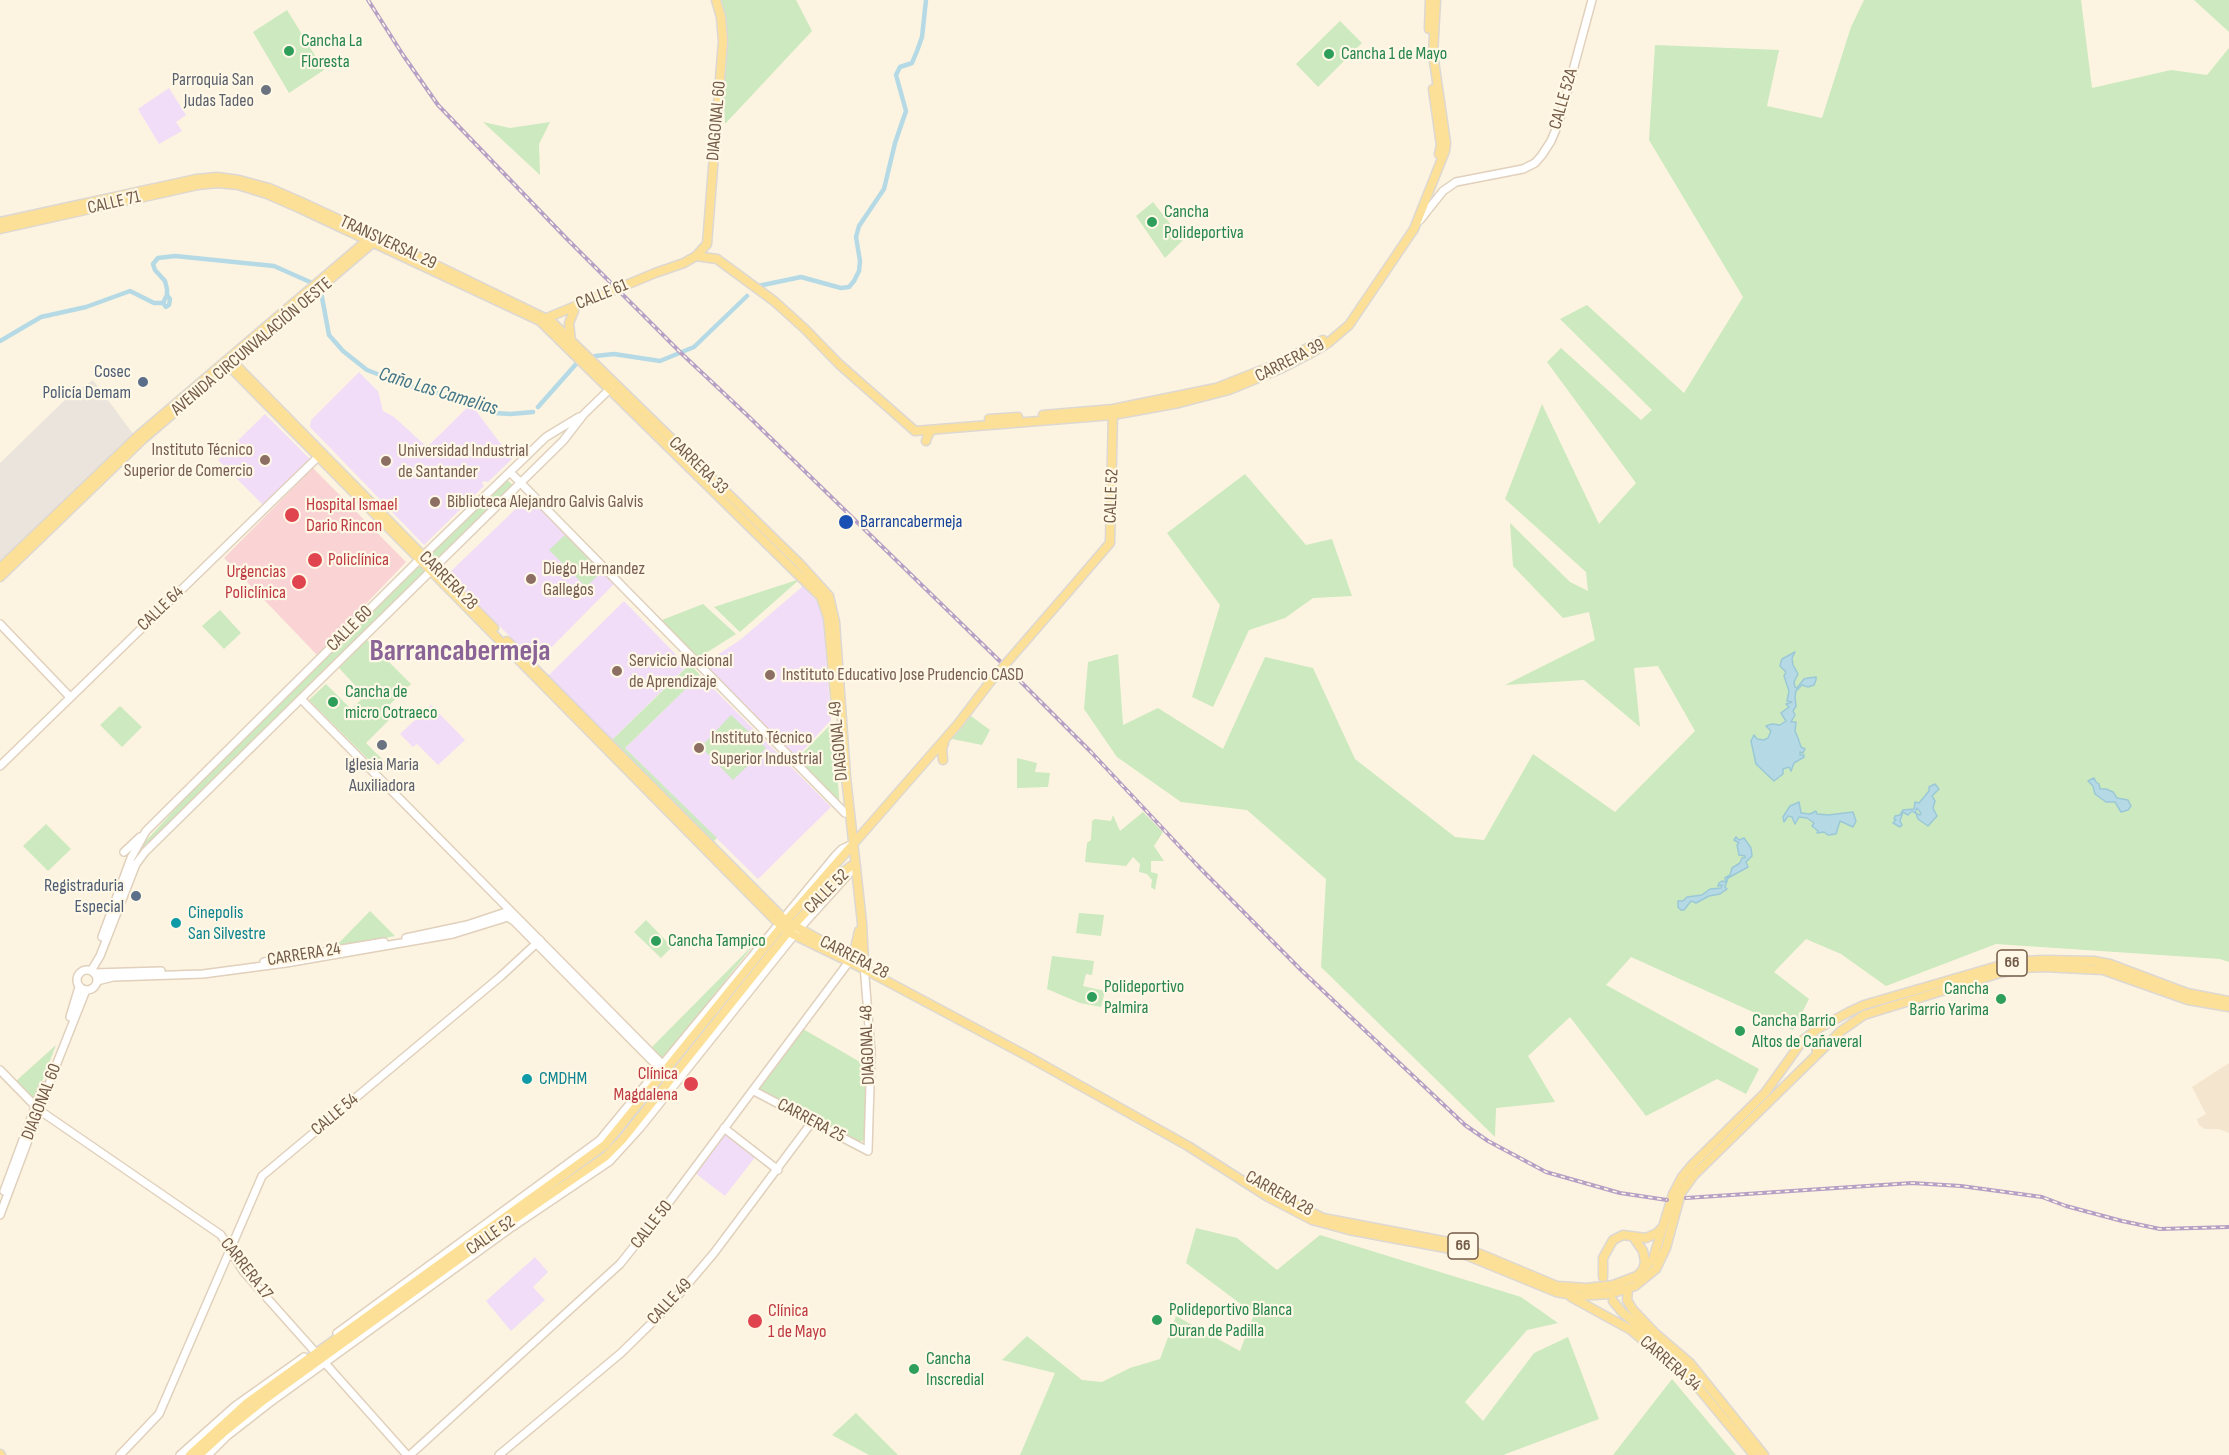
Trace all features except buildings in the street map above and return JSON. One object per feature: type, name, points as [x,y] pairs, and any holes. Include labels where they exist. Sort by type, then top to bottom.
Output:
[{"type":"main road","name":"DIAGONAL 60","points":[[707,242],[723,41],[721,17],[716,0]]},
{"type":"main road","name":"CARRERA 39","points":[[913,430],[1004,417],[1113,412],[1228,385],[1306,350],[1325,338],[1351,315],[1411,225],[1440,152],[1441,145],[1428,58],[1430,0]]},
{"type":"main road","name":"CARRERA 39","points":[[913,430],[932,430],[1179,404],[1229,390],[1280,369],[1328,343],[1354,320],[1417,224],[1445,152],[1446,143],[1433,54],[1437,0]]},
{"type":"main road","name":"CALLE 71","points":[[0,222],[196,179],[228,181]]},
{"type":"main road","name":"CALLE 71","points":[[0,229],[180,188],[228,181]]},
{"type":"main road","name":"TRANSVERSAL 29","points":[[228,181],[267,194],[354,232],[374,238]]},
{"type":"main road","name":"TRANSVERSAL 29","points":[[228,181],[269,188],[546,321]]},
{"type":"main road","points":[[354,232],[356,250]]},
{"type":"main road","name":"AVENIDA CIRCUNVALACIÓN OESTE","points":[[0,577],[142,440],[356,250],[374,238]]},
{"type":"main road","name":"AVENIDA CIRCUNVALACIÓN OESTE","points":[[0,568],[139,435],[229,362],[374,238]]},
{"type":"main road","name":"CALLE 61","points":[[546,321],[694,258],[707,242]]},
{"type":"main road","points":[[707,242],[719,260]]},
{"type":"main road","points":[[694,258],[708,256],[719,260],[788,312],[813,339],[913,430]]},
{"type":"main road","points":[[694,258],[717,263],[801,332],[813,339]]},
{"type":"main road","name":"CALLE 61","points":[[546,321],[656,277],[664,271]]},
{"type":"main road","points":[[571,342],[568,329],[574,311]]},
{"type":"main road","name":"CARRERA 33","points":[[546,321],[571,342],[612,386]]},
{"type":"main road","name":"CARRERA 33","points":[[546,321],[803,573],[826,592],[830,614]]},
{"type":"main road","name":"CARRERA 28","points":[[229,362],[432,570],[788,927],[1184,1139],[1306,1215],[1322,1221],[1454,1243],[1567,1288],[1613,1285],[1629,1280],[1642,1272]]},
{"type":"main road","name":"CALLE 52","points":[[190,1455],[237,1411],[319,1357],[605,1157],[622,1140],[674,1079],[817,885],[958,724],[990,682],[1110,543],[1113,412]]},
{"type":"main road","points":[[926,441],[932,430]]},
{"type":"main road","name":"DIAGONAL 49","points":[[830,614],[845,813],[853,868]]},
{"type":"main road","name":"DIAGONAL 49","points":[[830,614],[850,846]]},
{"type":"main road","name":"CALLE 52","points":[[898,791],[910,773],[970,708]]},
{"type":"main road","points":[[943,760],[942,747],[958,724]]},
{"type":"main road","points":[[851,959],[859,932],[853,868]]},
{"type":"main road","name":"CALLE 52","points":[[199,1455],[250,1411],[319,1357],[598,1151],[620,1128],[663,1068],[788,927],[842,873],[853,868]]},
{"type":"main road","name":"DIAGONAL 48","points":[[853,868],[862,923],[864,966]]},
{"type":"main road","points":[[808,888],[817,885]]},
{"type":"main road","name":"66","points":[[1642,1272],[1653,1259],[1673,1194],[1682,1177],[1765,1093],[1803,1040],[1819,1028],[1864,1005],[1998,966],[2033,960],[2102,963],[2134,972],[2187,993],[2229,1001]]},
{"type":"main road","name":"66","points":[[1568,1295],[1599,1296],[1628,1289],[1650,1276],[1660,1263],[1679,1199],[1689,1180],[1830,1041],[1848,1025],[1872,1012],[2000,973],[2024,968],[2074,967],[2103,970],[2188,1000],[2229,1007]]},
{"type":"main road","points":[[1819,1028],[1821,1038],[1830,1041]]},
{"type":"main road","points":[[1803,1040],[1810,1040],[1816,1044],[1817,1054]]},
{"type":"main road","name":"CARRERA 28","points":[[1333,1223],[1451,1249],[1542,1288],[1568,1295]]},
{"type":"main road","points":[[1603,1277],[1603,1258],[1611,1242],[1619,1236],[1634,1238],[1652,1236],[1665,1224]]},
{"type":"main road","points":[[1634,1238],[1641,1246],[1645,1256],[1642,1272]]},
{"type":"main road","name":"CARRERA 34","points":[[1628,1289],[1628,1300],[1633,1310],[1690,1363],[1702,1386],[1754,1455]]},
{"type":"main road","name":"CARRERA 34","points":[[1568,1295],[1631,1330],[1702,1386]]},
{"type":"main road","points":[[1613,1301],[1702,1386]]},
{"type":"main road","name":"CARRERA 34","points":[[1712,1399],[1764,1455]]},
{"type":"street","name":"CALLE 52A","points":[[1417,224],[1443,190],[1456,182],[1523,169],[1534,163],[1542,154],[1551,141],[1559,122],[1592,0]]},
{"type":"street","name":"CALLE 60","points":[[133,861],[302,700],[563,441],[612,386]]},
{"type":"street","name":"CALLE 60","points":[[133,861],[146,831],[421,558],[546,437],[585,414]]},
{"type":"street","name":"CALLE 64","points":[[0,766],[320,455]]},
{"type":"street","points":[[510,472],[845,813]]},
{"type":"street","points":[[0,624],[70,697]]},
{"type":"street","points":[[302,700],[372,768],[508,914],[674,1079]]},
{"type":"street","points":[[124,852],[146,831]]},
{"type":"street","name":"CALLE 52","points":[[788,927],[808,888],[836,855],[850,846]]},
{"type":"street","points":[[90,971],[100,956],[133,861]]},
{"type":"street","points":[[90,971],[133,861]]},
{"type":"street","name":"CARRERA 24","points":[[90,971],[179,971],[242,965],[398,940],[508,914]]},
{"type":"street","name":"CARRERA 24","points":[[97,981],[112,977],[204,974],[286,963],[453,934],[508,914]]},
{"type":"street","name":"CALLE 54","points":[[120,1455],[159,1414],[261,1176],[491,985],[538,942]]},
{"type":"street","points":[[100,956],[102,964],[111,972]]},
{"type":"street","name":"CALLE 50","points":[[408,1455],[620,1264],[754,1091],[851,959]]},
{"type":"street","name":"DIAGONAL 48","points":[[864,966],[871,1052],[868,1151]]},
{"type":"street","points":[[83,989],[94,987],[97,981],[90,971]]},
{"type":"street","name":"DIAGONAL 60","points":[[0,1202],[83,989],[77,977],[90,971]]},
{"type":"street","name":"CARRERA 17","points":[[0,1070],[37,1108],[220,1235],[243,1271],[408,1455]]},
{"type":"street","name":"CARRERA 25","points":[[754,1091],[868,1151]]},
{"type":"street","name":"DIAGONAL 60","points":[[0,1215],[37,1108]]},
{"type":"street","name":"CALLE 49","points":[[499,1455],[621,1353],[669,1306],[714,1253],[812,1122]]},
{"type":"street","points":[[724,1128],[778,1170]]},
{"type":"street","name":"CALLE 52","points":[[180,1455],[235,1406],[319,1357]]},
{"type":"street","name":"CALLE 52","points":[[208,1455],[319,1357]]},
{"type":"shaded area","points":[[169,88],[186,115],[176,122],[182,131],[159,144],[138,109]]},
{"type":"shaded area","name":"Universidad Industrial de Santander","points":[[359,372],[378,391],[383,411],[394,417],[427,447],[471,404],[512,459],[488,482],[484,481],[482,483],[484,486],[424,545],[310,427],[311,420]]},
{"type":"shaded area","points":[[93,380],[134,435],[0,564],[0,463],[67,398]]},
{"type":"shaded area","name":"Instituto Técnico Superior de Comercio","points":[[265,414],[312,461],[265,507],[218,460]]},
{"type":"shaded area","name":"Policlínica","points":[[313,468],[406,562],[317,655],[224,558]]},
{"type":"shaded area","name":"Diego Hernandez Gallegos","points":[[528,497],[615,583],[536,663],[448,574]]},
{"type":"shaded area","name":"Instituto Educativo Jose Prudencio CASD","points":[[803,586],[822,607],[831,720],[794,760],[702,665],[740,640]]},
{"type":"shaded area","name":"Servicio Nacional de Aprendizaje","points":[[624,601],[687,666],[612,740],[548,676]]},
{"type":"shaded area","points":[[700,675],[831,807],[758,879],[625,748]]},
{"type":"shaded area","points":[[431,705],[465,740],[438,765],[417,744],[413,747],[400,734]]},
{"type":"shaded area","points":[[2229,1063],[2229,1133],[2219,1129],[2205,1129],[2199,1125],[2197,1119],[2206,1114],[2192,1087]]},
{"type":"shaded area","points":[[726,1134],[756,1156],[725,1196],[695,1173]]},
{"type":"shaded area","points":[[535,1257],[548,1272],[533,1287],[545,1300],[511,1331],[486,1301]]},
{"type":"green space","points":[[719,0],[796,0],[812,31],[725,124]]},
{"type":"green space","points":[[1864,0],[2081,0],[2092,88],[2171,70],[2207,75],[2229,48],[2229,962],[2220,959],[1996,944],[1886,986],[1841,954],[1806,939],[1774,972],[1809,999],[1793,1030],[1631,957],[1606,985],[1759,1069],[1746,1094],[1717,1079],[1646,1116],[1570,1017],[1528,1056],[1555,1102],[1496,1108],[1495,1137],[1321,967],[1326,879],[1247,810],[1181,802],[1117,757],[1084,709],[1088,662],[1118,654],[1123,725],[1158,708],[1223,749],[1265,657],[1313,668],[1355,759],[1455,837],[1484,840],[1533,754],[1615,812],[1695,731],[1658,666],[1634,668],[1640,727],[1584,680],[1505,685],[1595,640],[1589,612],[1563,618],[1513,566],[1510,523],[1570,582],[1588,591],[1586,572],[1505,499],[1542,404],[1599,524],[1636,483],[1547,362],[1561,348],[1641,420],[1652,410],[1560,319],[1587,305],[1684,393],[1743,297],[1649,140],[1655,45],[1779,50],[1767,106],[1822,118],[1851,27]]},
{"type":"green space","points":[[2194,0],[2229,0],[2229,32]]},
{"type":"green space","name":"Cancha La Floresta","points":[[287,10],[324,70],[289,93],[253,32]]},
{"type":"green space","name":"Cancha 1 de Mayo","points":[[1340,21],[1362,43],[1318,87],[1296,64]]},
{"type":"green space","points":[[483,122],[510,128],[550,122],[539,144],[540,175]]},
{"type":"green space","points":[[1153,202],[1183,240],[1165,258],[1136,216]]},
{"type":"green space","points":[[1245,474],[1306,545],[1332,539],[1352,596],[1313,598],[1285,618],[1249,630],[1213,707],[1192,697],[1220,605],[1167,533]]},
{"type":"green space","points":[[505,478],[514,486],[136,857],[144,843],[221,759]]},
{"type":"green space","points":[[565,535],[601,572],[586,587],[549,550]]},
{"type":"green space","points":[[800,579],[740,632],[714,607]]},
{"type":"green space","points":[[703,604],[736,634],[698,658],[662,620]]},
{"type":"green space","points":[[220,610],[241,633],[224,649],[202,626]]},
{"type":"green space","points":[[367,640],[411,684],[382,712],[389,720],[366,743],[387,764],[380,771],[309,700],[326,684],[351,709],[365,696],[339,668]]},
{"type":"green space","points":[[690,664],[700,675],[625,748],[717,838],[711,844],[610,742]]},
{"type":"green space","points":[[120,706],[142,727],[122,747],[100,725]]},
{"type":"green space","points":[[731,715],[766,748],[733,780],[701,747]]},
{"type":"green space","points":[[971,716],[990,730],[982,745],[952,739]]},
{"type":"green space","points":[[833,722],[840,808],[795,761]]},
{"type":"green space","points":[[1017,758],[1037,763],[1035,772],[1050,773],[1048,787],[1017,788]]},
{"type":"green space","points":[[1143,812],[1163,832],[1154,846],[1164,861],[1151,861],[1151,872],[1158,874],[1155,890],[1151,887],[1152,880],[1147,874],[1139,872],[1140,864],[1133,857],[1126,866],[1085,862],[1087,843],[1091,840],[1092,821],[1095,819],[1111,821],[1113,815],[1120,831]]},
{"type":"green space","points":[[46,824],[71,849],[48,871],[23,846]]},
{"type":"green space","points":[[370,911],[395,936],[334,948]]},
{"type":"green space","points":[[1079,913],[1104,915],[1101,936],[1076,933]]},
{"type":"green space","name":"Cancha Tampico","points":[[646,920],[672,947],[661,958],[634,932]]},
{"type":"green space","points":[[756,942],[663,1059],[651,1048]]},
{"type":"green space","points":[[1052,956],[1094,961],[1092,975],[1086,974],[1083,986],[1105,991],[1101,1007],[1080,1003],[1047,989]]},
{"type":"green space","points":[[803,1029],[867,1066],[866,1135],[863,1141],[857,1142],[757,1090]]},
{"type":"green space","points":[[56,1045],[35,1100],[16,1081]]},
{"type":"green space","points":[[1196,1228],[1237,1238],[1277,1270],[1320,1235],[1521,1297],[1558,1323],[1527,1330],[1465,1402],[1483,1421],[1534,1353],[1568,1337],[1599,1419],[1503,1455],[1020,1455],[1055,1373],[1002,1360],[1027,1336],[1082,1380],[1102,1382],[1130,1368],[1160,1359],[1176,1316],[1240,1351],[1254,1314],[1186,1263]]},
{"type":"green space","points":[[1672,1379],[1736,1455],[1613,1455]]},
{"type":"green space","points":[[856,1413],[898,1455],[869,1455],[832,1435]]},
{"type":"water","points":[[1795,652],[1792,658],[1798,674],[1794,682],[1795,687],[1797,688],[1804,679],[1816,677],[1814,685],[1808,687],[1802,685],[1796,691],[1796,706],[1793,711],[1795,715],[1791,722],[1796,722],[1795,731],[1801,747],[1805,749],[1803,753],[1800,752],[1800,755],[1804,757],[1794,763],[1791,771],[1789,767],[1783,769],[1783,774],[1774,781],[1756,764],[1751,741],[1754,735],[1757,739],[1768,738],[1771,731],[1766,726],[1780,725],[1786,721],[1781,713],[1789,707],[1786,704],[1792,702],[1787,701],[1789,691],[1784,676],[1786,672],[1780,666],[1782,659]]},
{"type":"water","points":[[2094,778],[2100,789],[2106,789],[2113,792],[2117,798],[2128,800],[2131,806],[2128,810],[2121,812],[2115,802],[2106,802],[2095,794],[2093,786],[2088,781]]},
{"type":"water","points":[[1935,784],[1939,789],[1932,796],[1935,801],[1933,808],[1937,816],[1928,826],[1918,819],[1916,813],[1920,815],[1921,813],[1917,808],[1915,813],[1912,811],[1908,815],[1903,812],[1900,827],[1893,823],[1896,820],[1895,816],[1900,815],[1903,810],[1914,809],[1915,802],[1919,803],[1929,791],[1929,787]]},
{"type":"water","points":[[1799,802],[1801,813],[1810,814],[1816,811],[1817,814],[1828,815],[1853,812],[1856,821],[1853,827],[1840,821],[1836,834],[1828,835],[1824,832],[1817,833],[1818,831],[1812,826],[1814,823],[1807,818],[1799,817],[1795,824],[1792,817],[1788,816],[1784,822],[1783,817],[1790,806]]},
{"type":"water","points":[[1736,837],[1739,840],[1744,838],[1751,848],[1752,856],[1746,862],[1748,867],[1728,878],[1725,887],[1727,889],[1720,894],[1709,896],[1696,903],[1691,901],[1684,910],[1681,910],[1678,907],[1678,901],[1702,895],[1710,889],[1721,888],[1722,885],[1718,886],[1719,883],[1726,882],[1725,878],[1730,875],[1732,868],[1740,863],[1742,858],[1745,858],[1739,855],[1737,845],[1739,843],[1734,840]]},
{"type":"waterway","name":"Caño Las Camelias","points":[[758,286],[801,277],[841,288],[849,287],[854,281],[859,271],[860,261],[856,237],[859,226],[884,189],[895,143],[906,111],[896,75],[900,67],[912,63],[917,51],[922,37],[926,0]]},
{"type":"waterway","name":"Caño Las Camelias","points":[[0,341],[41,317],[86,307],[130,291],[154,303],[163,303],[167,295],[165,281],[155,270],[153,264],[158,258],[175,256],[274,266],[310,282]]},
{"type":"waterway","name":"Caño Las Camelias","points":[[321,292],[329,335],[343,351],[367,370],[406,385],[466,400],[494,413],[533,412]]},
{"type":"waterway","points":[[163,303],[166,307],[169,305],[170,299],[167,295]]},
{"type":"waterway","name":"Caño Las Camelias","points":[[595,356],[614,354],[660,361],[694,347],[747,296]]},
{"type":"waterway","name":"Caño Las Camelias","points":[[538,407],[577,363]]},
{"type":"railway","points":[[368,0],[438,105],[566,238],[682,354],[1011,672],[1300,969],[1465,1125],[1488,1141],[1546,1172],[1620,1193],[1667,1200]]},
{"type":"railway","points":[[1686,1198],[1912,1183],[1961,1186],[2042,1197],[2066,1206],[2160,1229],[2229,1227]]},
{"type":"place","name":"Cancha La Floresta","points":[[289,51]]},
{"type":"place","name":"Cancha 1 de Mayo","points":[[1329,54]]},
{"type":"place","name":"Parroquia San Judas Tadeo","points":[[266,90]]},
{"type":"place","name":"Cancha Polideportiva","points":[[1152,222]]},
{"type":"place","name":"Cosec Policía Demam","points":[[143,382]]},
{"type":"place","name":"Instituto Técnico Superior de Comercio","points":[[265,460]]},
{"type":"place","name":"Universidad Industrial de Santander","points":[[386,461]]},
{"type":"place","name":"Biblioteca Alejandro Galvis Galvis","points":[[435,502]]},
{"type":"place","name":"Hospital Ismael Dario Rincon","points":[[292,515]]},
{"type":"place","name":"Barrancabermeja","points":[[846,522]]},
{"type":"place","name":"Policlínica","points":[[315,560]]},
{"type":"place","name":"Diego Hernandez Gallegos","points":[[531,579]]},
{"type":"place","name":"Urgencias Policlínica","points":[[299,582]]},
{"type":"place","name":"Servicio Nacional de Aprendizaje","points":[[617,671]]},
{"type":"place","name":"Instituto Educativo Jose Prudencio CASD","points":[[770,675]]},
{"type":"place","name":"Cancha de micro Cotraeco","points":[[333,702]]},
{"type":"place","name":"Iglesia Maria Auxiliadora","points":[[382,745]]},
{"type":"place","name":"Instituto Técnico Superior Industrial","points":[[699,748]]},
{"type":"place","name":"Registraduria Especial","points":[[136,896]]},
{"type":"place","name":"Cinepolis San Silvestre","points":[[176,923]]},
{"type":"place","name":"Cancha Tampico","points":[[656,941]]},
{"type":"place","name":"Polideportivo Palmira","points":[[1092,997]]},
{"type":"place","name":"Cancha Barrio Yarima","points":[[2001,999]]},
{"type":"place","name":"Cancha Barrio Altos de Cañaveral","points":[[1740,1031]]},
{"type":"place","name":"CMDHM","points":[[527,1079]]},
{"type":"place","name":"Clínica Magdalena","points":[[691,1084]]},
{"type":"place","name":"Polideportivo Blanca Duran de Padilla","points":[[1157,1320]]},
{"type":"place","name":"Clínica 1 de Mayo","points":[[755,1321]]},
{"type":"place","name":"Cancha Inscredial","points":[[914,1369]]},
{"type":"district","name":"Barrancabermeja","points":[[460,652]]}]
